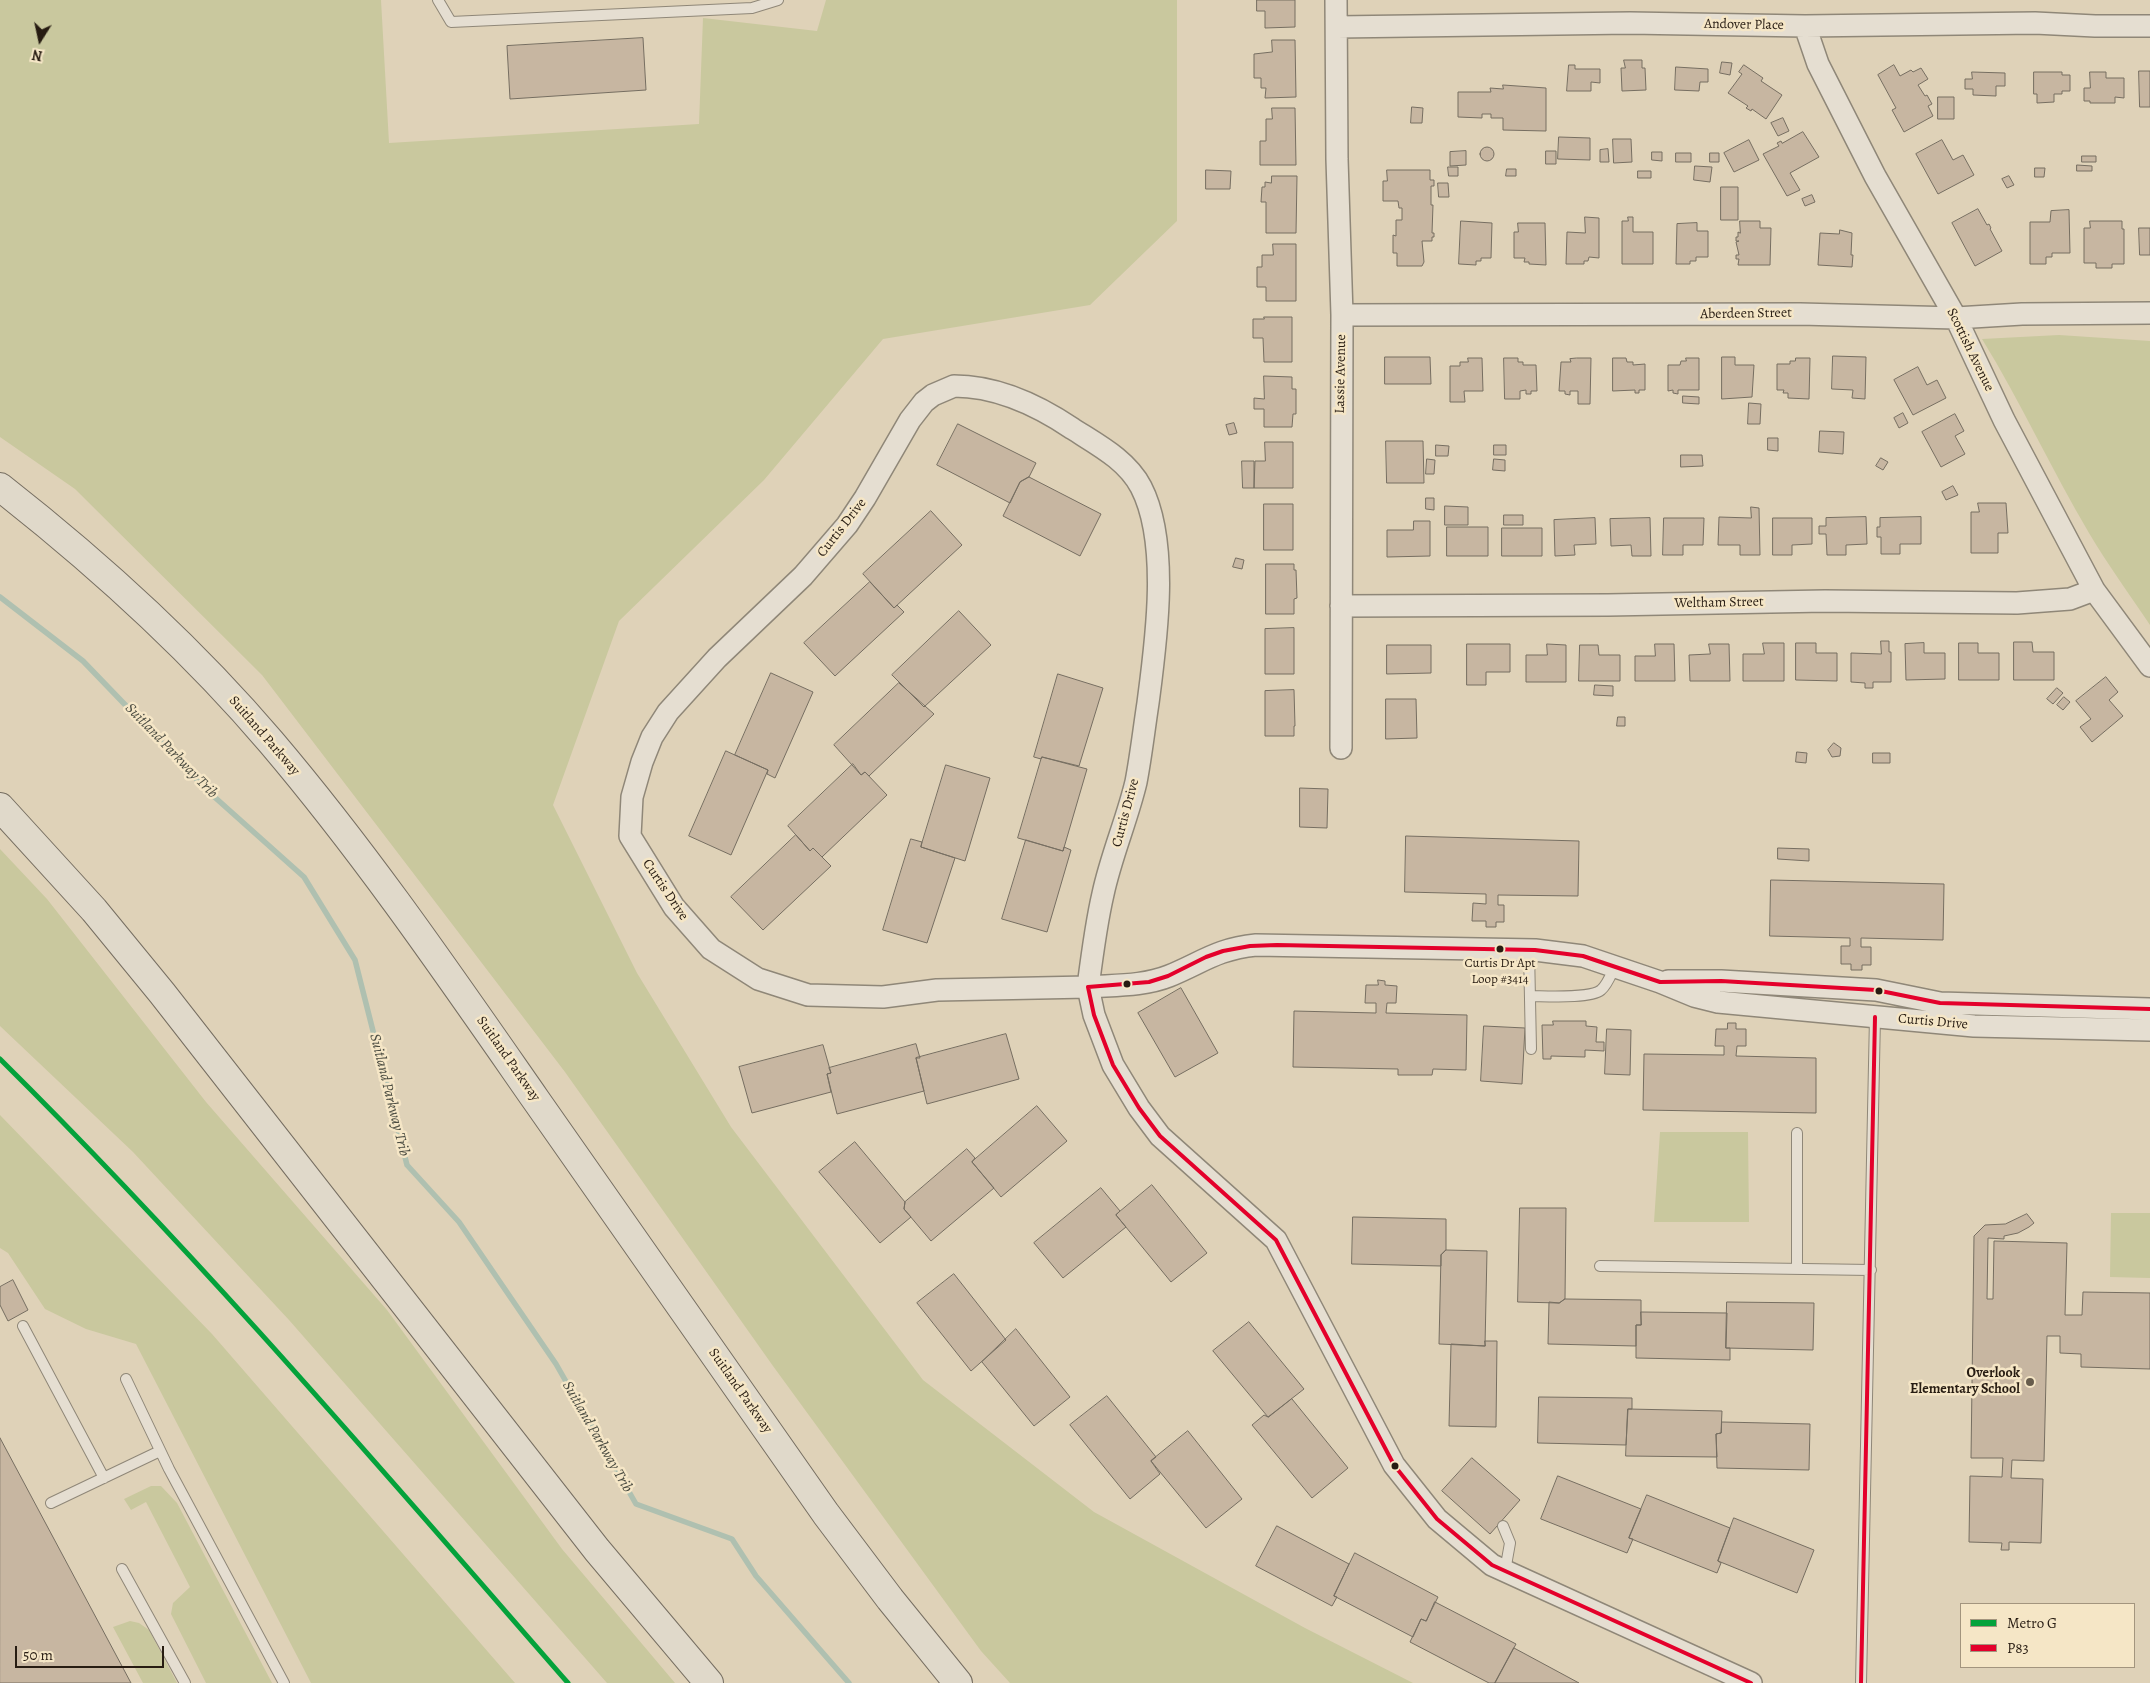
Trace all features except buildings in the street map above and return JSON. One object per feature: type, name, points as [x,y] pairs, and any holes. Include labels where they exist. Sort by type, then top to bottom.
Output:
[{"type":"highway","name":"Suitland Parkway","points":[[0,487],[77,549],[156,621],[269,740],[336,822],[434,954],[826,1514],[890,1599],[958,1683]]},
{"type":"highway","points":[[0,807],[94,910],[162,993],[597,1550],[709,1683]]},
{"type":"street","name":"Lassie Avenue","points":[[1336,0],[1337,159],[1342,315],[1341,748]]},
{"type":"street","name":"Andover Place","points":[[1337,27],[1630,23],[1805,26],[1977,23],[2150,26]]},
{"type":"street","name":"Scottish Avenue","points":[[1805,26],[1818,64],[1875,176],[1956,318],[2004,420],[2094,590],[2150,666]]},
{"type":"street","name":"Aberdeen Street","points":[[1342,315],[1800,314],[1956,318],[2022,314],[2150,313]]},
{"type":"street","name":"Curtis Drive","points":[[1751,1683],[1492,1565],[1437,1520],[1394,1465],[1276,1240],[1160,1136],[1139,1108],[1113,1065],[1094,1015],[1088,987],[1103,893],[1136,782],[1157,639],[1158,594],[1153,522],[1141,487],[1128,469],[1112,454],[1068,425],[1022,401],[985,389],[954,386],[924,402],[910,420],[847,526],[802,576],[717,658],[668,712],[652,737],[642,762],[632,797],[630,836],[674,907],[711,949],[758,979],[808,995],[883,997],[937,990],[1088,987],[1131,984],[1169,976],[1225,950],[1256,945],[1529,950],[1583,956],[1660,982],[1694,996],[1718,1002],[1974,1026],[2150,1030]]},
{"type":"street","name":"Weltham Street","points":[[1341,606],[1608,605],[1825,600],[2017,603],[2070,599],[2094,590]]},
{"type":"street","name":"Curtis Drive","points":[[1660,982],[1721,981],[1866,990],[1940,1002],[2150,1008]]},
{"type":"lane","points":[[438,0],[451,22],[752,8],[778,0]]},
{"type":"lane","points":[[1529,950],[1530,1049]]},
{"type":"lane","points":[[1530,996],[1599,992],[1605,986],[1615,966]]},
{"type":"lane","points":[[1861,1683],[1875,1017]]},
{"type":"lane","points":[[1797,1133],[1797,1268]]},
{"type":"lane","points":[[1600,1266],[1871,1270]]},
{"type":"lane","points":[[23,1326],[104,1478]]},
{"type":"lane","points":[[126,1379],[160,1450],[284,1683]]},
{"type":"lane","points":[[51,1503],[160,1450]]},
{"type":"lane","points":[[1504,1526],[1510,1544],[1504,1570]]},
{"type":"lane","points":[[122,1569],[185,1683]]},
{"type":"green space","points":[[0,0],[381,0],[389,143],[699,124],[703,18],[817,31],[826,0],[1177,0],[1177,221],[1090,305],[883,339],[764,480],[619,621],[553,805],[637,973],[731,1127],[923,1380],[1094,1512],[1305,1628],[1413,1683],[1010,1683],[981,1651],[773,1366],[565,1072],[262,675],[75,489],[0,437]]},
{"type":"green space","points":[[2059,335],[2150,341],[2150,625],[2089,533],[1982,339]]},
{"type":"green space","points":[[0,849],[47,899],[206,1102],[387,1310],[562,1549],[675,1683],[607,1683],[289,1320],[133,1152],[0,1026]]},
{"type":"green space","points":[[0,1115],[212,1334],[515,1683],[311,1683],[136,1344],[86,1329],[45,1309],[8,1253],[0,1248]]},
{"type":"green space","points":[[1660,1132],[1748,1132],[1749,1222],[1654,1222]]},
{"type":"green space","points":[[2111,1213],[2150,1213],[2150,1278],[2110,1277]]},
{"type":"green space","points":[[151,1486],[161,1486],[177,1503],[272,1683],[206,1683],[171,1614],[173,1603],[190,1587],[146,1502],[131,1510],[124,1499]]},
{"type":"green space","points":[[130,1621],[139,1623],[149,1630],[177,1683],[143,1683],[113,1627]]},
{"type":"waterway","name":"Suitland Parkway Trib","points":[[0,597],[83,661],[210,793],[304,877],[355,960],[407,1165],[459,1222],[556,1364],[636,1504],[732,1539],[756,1576],[849,1683]]},
{"type":"metro line","name":"G","points":[[0,1059],[147,1210],[219,1288],[360,1445],[568,1683]]},
{"type":"transit line","name":"P83","points":[[1088,987],[1149,982],[1168,976],[1206,957],[1223,951],[1250,946],[1535,950],[1583,956],[1660,982],[1721,981],[1876,990],[1940,1003],[2150,1009]]},
{"type":"transit line","name":"P83","points":[[1088,987],[1094,1015],[1113,1065],[1139,1108],[1160,1136],[1276,1240],[1394,1465],[1437,1519],[1492,1565],[1751,1683]]},
{"type":"transit line","name":"P83","points":[[1861,1683],[1875,1017]]},
{"type":"place","name":"Curtis Dr Apt Loop #3414","points":[[1500,949]]},
{"type":"place","name":"Overlook Elementary School","points":[[2030,1382]]}]
